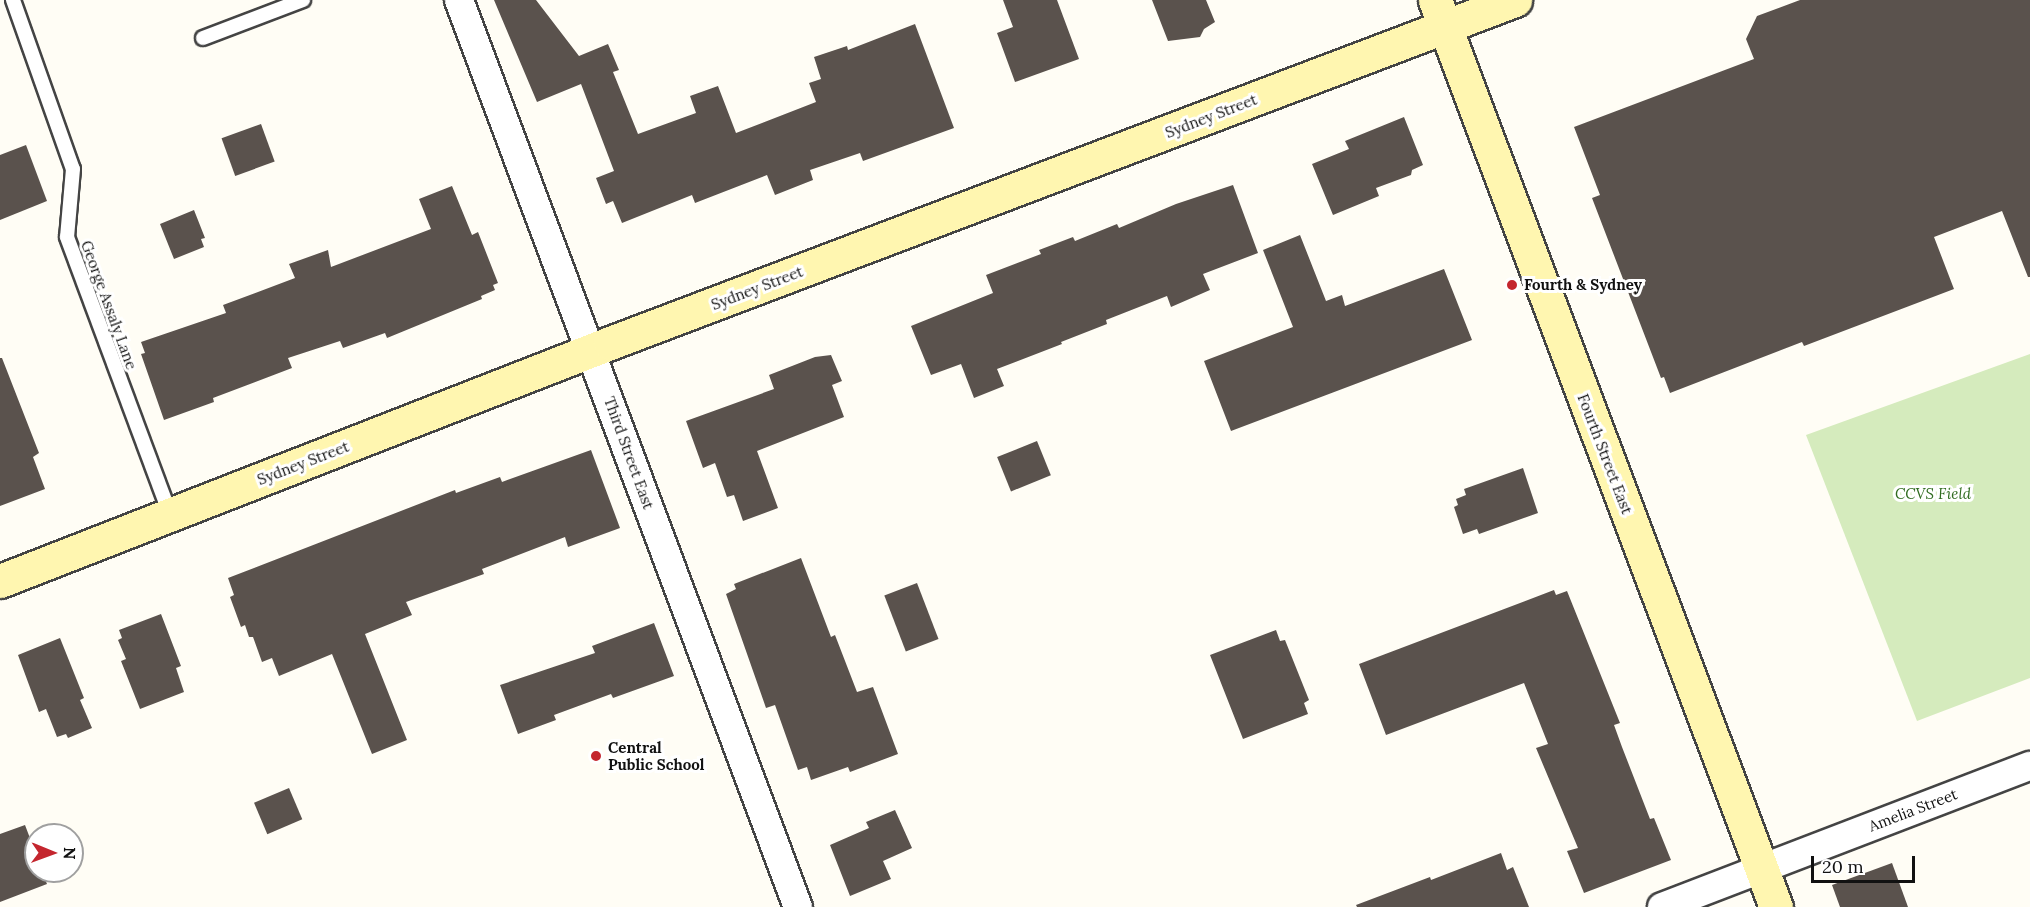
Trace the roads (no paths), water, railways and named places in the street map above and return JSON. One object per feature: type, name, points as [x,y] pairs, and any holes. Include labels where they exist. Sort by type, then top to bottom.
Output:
[{"type":"street","name":"Third Street East","points":[[459,0],[798,907]]},
{"type":"street","name":"Sydney Street","points":[[0,581],[591,351],[1440,14],[1515,0]]},
{"type":"street","name":"Fourth Street East","points":[[1440,14],[1776,907]]},
{"type":"street","name":"Amelia Street","points":[[1662,907],[2030,766]]},
{"type":"lane","name":"George Assaly Lane","points":[[13,0],[74,169],[67,237],[170,515]]},
{"type":"lane","points":[[203,38],[303,0]]},
{"type":"place","name":"Fourth & Sydney","points":[[1512,285]]},
{"type":"place","name":"Central Public School","points":[[596,756]]},
{"type":"park label","name":"CCVS Field","points":[[1933,494]]}]
